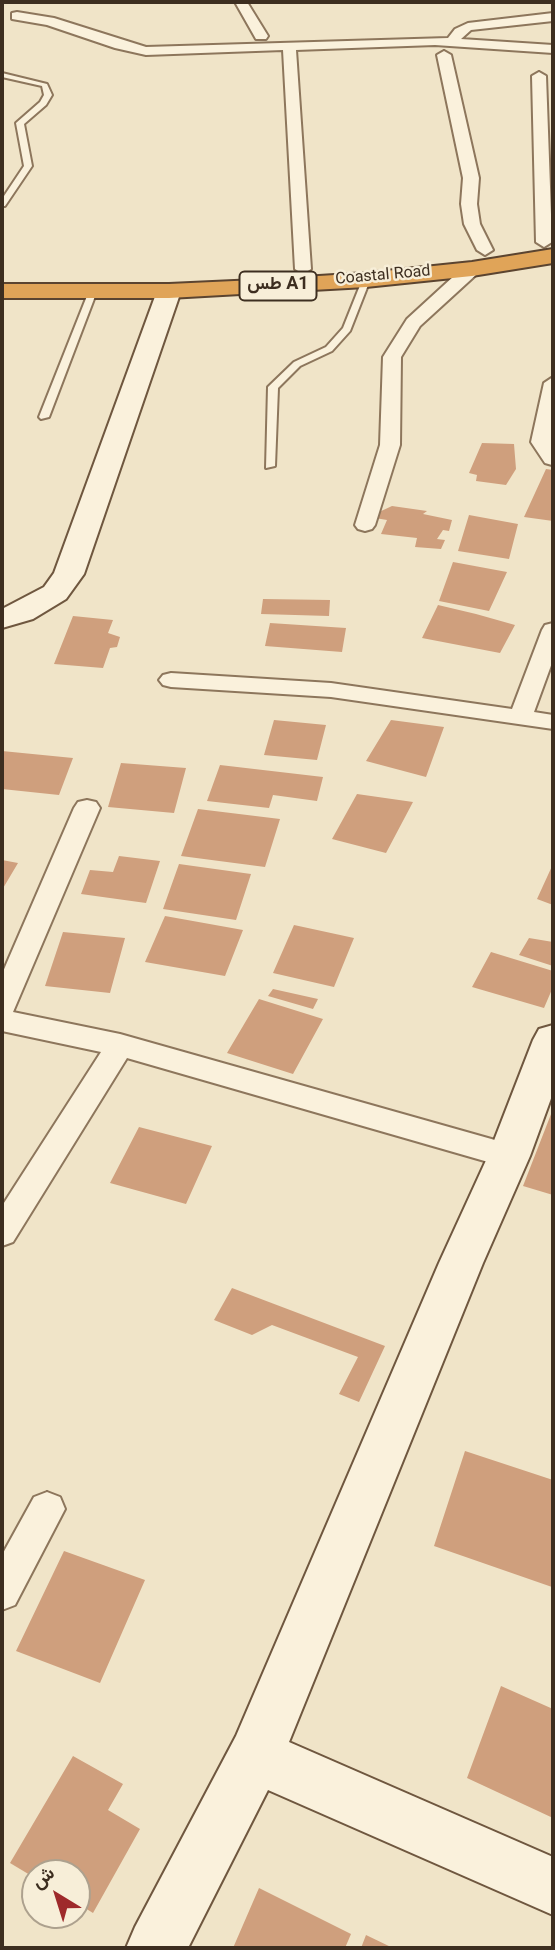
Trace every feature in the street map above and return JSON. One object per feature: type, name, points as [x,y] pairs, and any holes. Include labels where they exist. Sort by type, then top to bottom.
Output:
[{"type":"highway","name":"Coastal Road","points":[[2,291],[169,291],[366,280],[550,246]]},
{"type":"highway","name":"Coastal Road","points":[[2,277],[170,275],[479,259]]},
{"type":"street","points":[[241,2],[261,36]]},
{"type":"street","points":[[17,16],[49,21],[146,51],[289,46],[553,49]]},
{"type":"street","points":[[448,48],[468,27],[553,18]]},
{"type":"street","points":[[289,46],[303,269]]},
{"type":"street","points":[[365,524],[390,445],[392,357],[413,323],[479,259],[469,204],[471,178],[448,48]]},
{"type":"street","points":[[540,76],[550,246]]},
{"type":"street","points":[[2,619],[22,612],[55,593],[69,574],[169,291]]},
{"type":"street","points":[[552,459],[541,442],[553,383]]},
{"type":"street","points":[[521,716],[553,629]]},
{"type":"street","points":[[171,680],[331,690],[553,722]]},
{"type":"street","points":[[2,1006],[88,808]]},
{"type":"street","points":[[2,1020],[120,1045],[509,1156]]},
{"type":"street","points":[[156,1948],[256,1756],[461,1263],[509,1156],[553,1040]]},
{"type":"street","points":[[2,1233],[120,1045]]},
{"type":"street","points":[[2,1592],[47,1509]]},
{"type":"street","points":[[256,1756],[553,1886]]},
{"type":"lane","points":[[2,75],[45,85],[48,95],[43,103],[20,123],[28,166],[2,204]]},
{"type":"lane","points":[[270,466],[273,387],[297,364],[329,349],[347,329],[366,280]]},
{"type":"lane","points":[[44,417],[93,291]]},
{"type":"building","points":[[482,443],[514,444],[516,469],[506,485],[476,481],[477,475],[469,473]]},
{"type":"building","points":[[546,469],[553,470],[553,521],[524,517]]},
{"type":"building","points":[[392,506],[427,511],[423,514],[452,520],[449,531],[443,530],[437,539],[445,540],[441,549],[415,547],[417,538],[381,534],[387,520],[375,518],[377,513]]},
{"type":"building","points":[[469,515],[518,524],[509,559],[458,551]]},
{"type":"building","points":[[453,562],[507,572],[489,611],[439,601]]},
{"type":"building","points":[[263,599],[330,600],[329,616],[261,614]]},
{"type":"building","points":[[438,605],[515,625],[500,653],[422,638]]},
{"type":"building","points":[[73,616],[113,620],[108,633],[120,637],[117,647],[110,648],[103,668],[54,664]]},
{"type":"building","points":[[270,623],[346,628],[342,652],[265,646]]},
{"type":"building","points":[[274,720],[326,725],[317,760],[264,755]]},
{"type":"building","points":[[391,720],[444,727],[426,777],[366,761]]},
{"type":"building","points":[[2,751],[73,758],[59,795],[2,789]]},
{"type":"building","points":[[121,763],[186,768],[174,813],[108,807]]},
{"type":"building","points":[[220,765],[323,777],[317,801],[273,795],[269,808],[207,801]]},
{"type":"building","points":[[357,794],[413,802],[386,853],[332,839]]},
{"type":"building","points":[[198,809],[280,819],[265,867],[181,856]]},
{"type":"building","points":[[119,856],[160,861],[146,903],[81,894],[90,870],[113,872]]},
{"type":"building","points":[[2,860],[18,863],[2,890]]},
{"type":"building","points":[[179,864],[251,874],[236,920],[163,909]]},
{"type":"building","points":[[553,864],[553,905],[537,899]]},
{"type":"building","points":[[165,916],[243,930],[225,976],[145,962]]},
{"type":"building","points":[[294,925],[354,938],[334,987],[273,973]]},
{"type":"building","points":[[63,932],[125,938],[110,993],[45,986]]},
{"type":"building","points":[[529,938],[553,942],[553,966],[519,955]]},
{"type":"building","points":[[491,952],[553,971],[553,987],[544,1008],[472,987]]},
{"type":"building","points":[[273,989],[318,999],[313,1009],[268,996]]},
{"type":"building","points":[[259,999],[323,1019],[293,1074],[227,1053]]},
{"type":"building","points":[[553,1109],[553,1195],[523,1186]]},
{"type":"building","points":[[139,1127],[212,1146],[186,1204],[110,1183]]},
{"type":"building","points":[[232,1288],[385,1346],[359,1402],[339,1394],[358,1357],[272,1325],[252,1335],[214,1320]]},
{"type":"building","points":[[465,1451],[553,1480],[552,1587],[434,1546]]},
{"type":"building","points":[[64,1551],[145,1580],[100,1683],[16,1651]]},
{"type":"building","points":[[501,1686],[553,1709],[553,1818],[467,1778]]},
{"type":"building","points":[[73,1756],[123,1784],[108,1810],[140,1829],[93,1913],[91,1859],[21,1859],[21,1870],[10,1863]]},
{"type":"building","points":[[259,1888],[351,1934],[345,1948],[233,1948]]},
{"type":"building","points":[[366,1935],[393,1948],[361,1948]]}]
